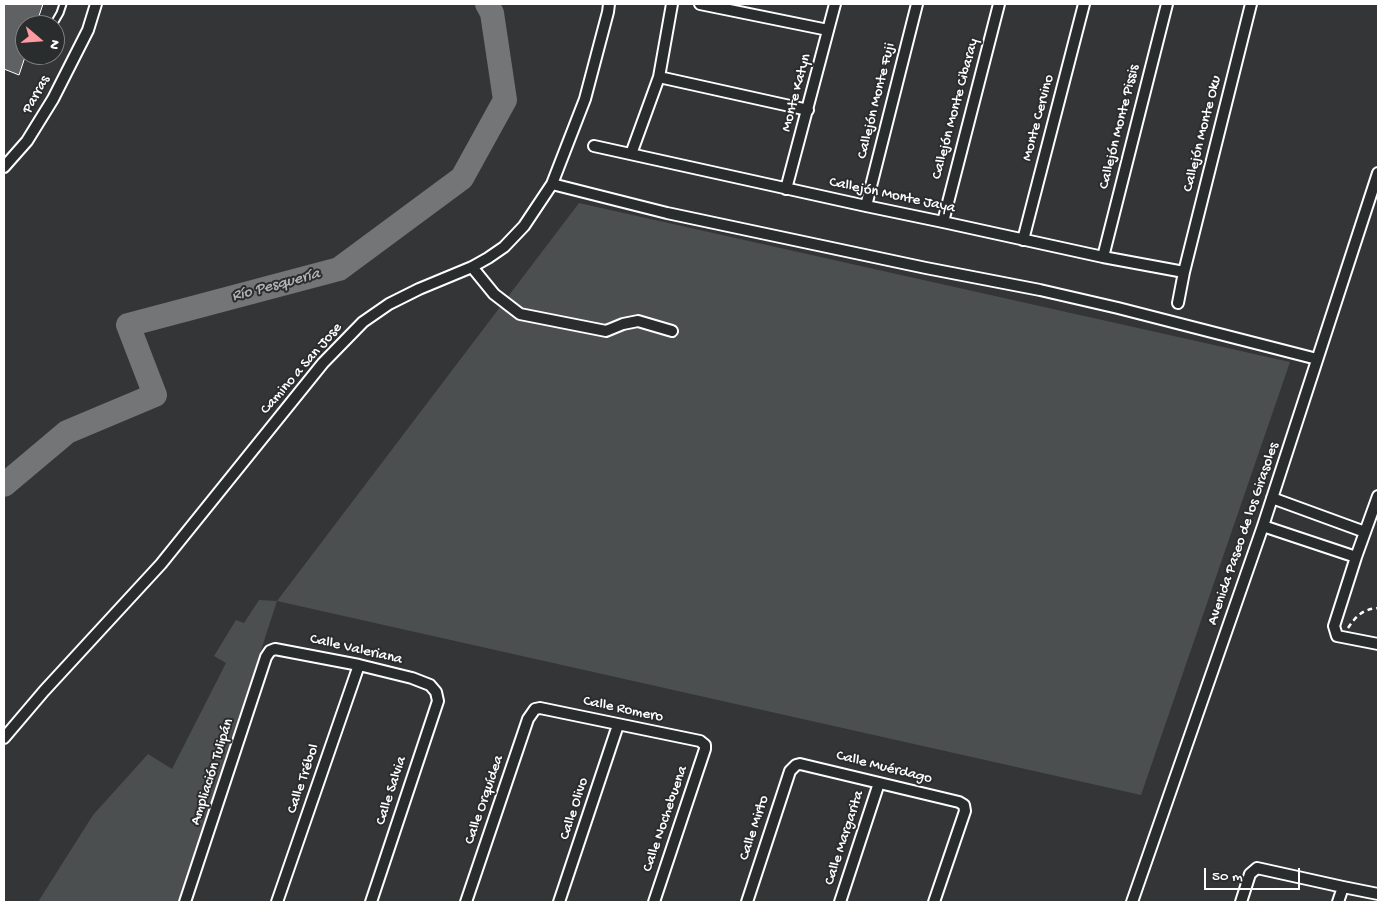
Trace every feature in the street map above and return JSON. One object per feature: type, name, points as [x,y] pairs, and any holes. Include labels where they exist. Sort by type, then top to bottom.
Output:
[{"type":"street","name":"Parras","points":[[4,167],[27,141],[48,106],[88,30],[96,4]]},
{"type":"street","name":"Camino a San Jose","points":[[4,738],[44,691],[161,564],[323,363],[363,322],[390,304],[472,266],[504,247],[524,226],[552,184],[585,98],[600,46],[608,4]]},
{"type":"street","points":[[631,154],[659,78],[672,4]]},
{"type":"street","points":[[700,4],[828,30]]},
{"type":"street","name":"Monte Katyn","points":[[786,189],[836,4]]},
{"type":"street","name":"Callejón Monte Fuji","points":[[866,206],[917,4]]},
{"type":"street","name":"Callejón Monte Cibaray","points":[[942,222],[999,4]]},
{"type":"street","name":"Monte Cervino","points":[[1023,240],[1084,4]]},
{"type":"street","name":"Callejón Monte Pissis","points":[[1103,257],[1167,4]]},
{"type":"street","name":"Callejón Monte Oku","points":[[1178,303],[1184,272],[1251,4]]},
{"type":"street","points":[[659,78],[808,110]]},
{"type":"street","name":"Callejón Monte Jaya","points":[[594,146],[1023,240],[1184,272]]},
{"type":"street","name":"Avenida Paseo de los Girasoles","points":[[1132,902],[1263,526],[1378,173]]},
{"type":"street","points":[[552,184],[686,217],[1040,290],[1317,359]]},
{"type":"street","points":[[472,266],[494,294],[520,314],[606,331],[622,324],[638,321],[672,331]]},
{"type":"street","points":[[1378,496],[1334,626],[1337,636],[1378,644]]},
{"type":"street","points":[[1272,498],[1365,532]]},
{"type":"street","points":[[1263,526],[1356,557]]},
{"type":"street","name":"Calle Valeriana","points":[[270,651],[281,649],[412,678],[434,689]]},
{"type":"street","name":"Ampliación Tulipán","points":[[185,902],[266,657],[270,651]]},
{"type":"street","name":"Calle Trébol","points":[[277,902],[359,666]]},
{"type":"street","name":"Calle Salvia","points":[[371,902],[438,701],[438,696],[434,689]]},
{"type":"street","name":"Calle Romero","points":[[535,709],[544,708],[700,741],[705,745]]},
{"type":"street","name":"Calle Orquídea","points":[[466,902],[528,719],[535,709]]},
{"type":"street","name":"Calle Olivo","points":[[559,902],[618,725]]},
{"type":"street","name":"Calle Nochebuena","points":[[654,902],[706,749],[705,745]]},
{"type":"street","name":"Calle Muérdago","points":[[796,765],[804,764],[962,803],[965,811],[934,902]]},
{"type":"street","name":"Calle Mirto","points":[[747,902],[790,771],[796,765]]},
{"type":"street","name":"Calle Margarita","points":[[840,902],[879,783]]},
{"type":"street","points":[[1241,902],[1250,874],[1255,869],[1261,868],[1343,888],[1378,894]]},
{"type":"street","points":[[1338,902],[1343,888]]},
{"type":"path","points":[[1348,628],[1356,616],[1372,608],[1378,608]]},
{"type":"shaded area","points":[[579,203],[1290,362],[1141,795],[277,601]]},
{"type":"shaded area","points":[[259,600],[277,601],[179,902],[38,902],[93,815],[148,754],[172,769],[226,663],[214,656],[236,620],[244,623]]},
{"type":"building","points":[[4,4],[43,4],[39,15],[15,15],[15,65],[22,65],[19,75],[4,69]]},
{"type":"waterway","name":"Río Pesquería","points":[[4,485],[67,432],[155,395],[128,325],[339,269],[462,178],[505,100],[492,13],[487,4]]}]
